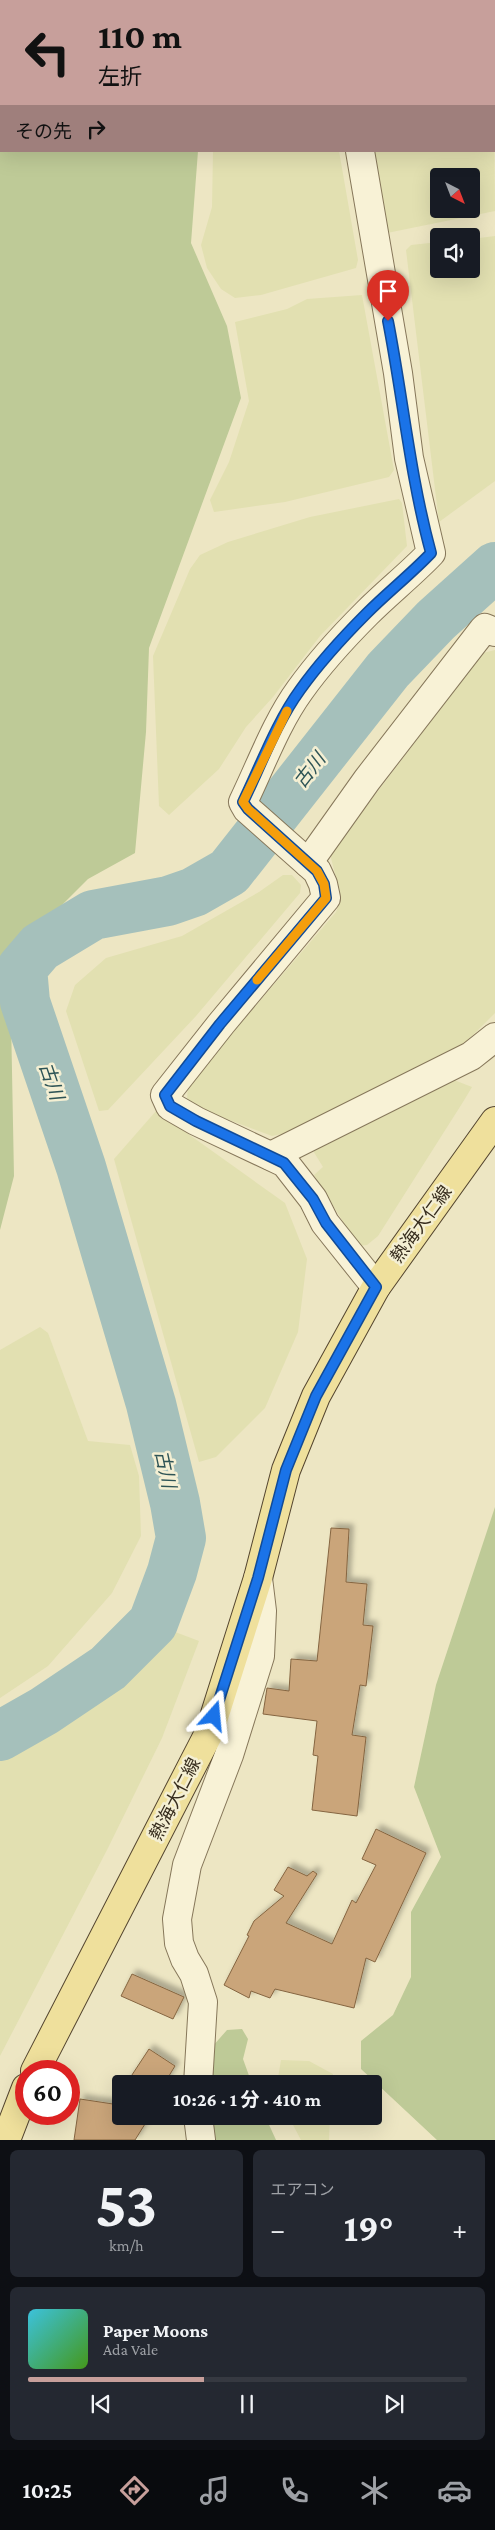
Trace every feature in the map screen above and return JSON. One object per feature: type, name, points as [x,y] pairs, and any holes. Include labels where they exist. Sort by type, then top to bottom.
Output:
[{"type":"main road","name":"熱海大仁線","points":[[41,2060],[209,1733],[258,1578],[286,1470],[316,1396],[376,1287],[495,1121]]},
{"type":"main road","points":[[6,2140],[15,2117]]},
{"type":"street","points":[[360,152],[398,373],[409,458],[431,553],[406,580],[355,626],[328,654],[298,692],[275,735],[243,802],[248,809],[317,871],[324,884],[326,898],[220,1024],[165,1095],[170,1106],[196,1121],[284,1163],[313,1199],[326,1223],[376,1287]]},
{"type":"street","points":[[301,857],[367,780],[492,624]]},
{"type":"street","points":[[271,1156],[471,1056],[495,1037]]},
{"type":"street","points":[[199,2075],[203,2002],[194,1974],[179,1944],[177,1919],[187,1865],[229,1755],[260,1656],[262,1611],[258,1578]]},
{"type":"street","points":[[199,2125],[201,2140]]},
{"type":"shaded area","points":[[213,152],[339,152],[358,260],[356,268],[261,295],[235,298],[221,289],[207,268],[201,245],[212,207]]},
{"type":"shaded area","points":[[373,152],[495,152],[495,211],[480,214],[480,168],[430,168],[430,218],[461,218],[387,233]]},
{"type":"shaded area","points":[[495,236],[495,481],[439,522],[406,250],[411,245],[430,243],[430,278],[480,278],[480,238]]},
{"type":"shaded area","points":[[362,295],[394,470],[389,477],[285,502],[214,512],[210,500],[229,462],[249,401],[235,322],[287,309],[307,299]]},
{"type":"shaded area","points":[[399,499],[402,503],[407,546],[320,636],[273,697],[246,727],[219,769],[169,815],[159,806],[153,656],[190,569],[200,555],[228,542],[310,517]]},
{"type":"shaded area","points":[[495,650],[495,1013],[465,1043],[286,1133],[272,1136],[202,1110],[187,1099],[188,1085],[336,912],[341,898],[330,854],[483,653]]},
{"type":"shaded area","points":[[283,875],[292,875],[301,885],[300,893],[196,1016],[108,1110],[99,1111],[66,1011],[75,985],[106,958],[182,936],[259,892]]},
{"type":"shaded area","points":[[454,1080],[472,1087],[378,1236],[367,1245],[358,1246],[314,1175],[323,1167],[312,1149]]},
{"type":"shaded area","points":[[156,1111],[285,1203],[307,1259],[298,1332],[265,1408],[216,1457],[199,1462],[114,1159]]},
{"type":"shaded area","points":[[40,1327],[48,1333],[88,1441],[130,1445],[139,1476],[141,1536],[112,1593],[48,1666],[0,1698],[0,1350]]},
{"type":"shaded area","points":[[170,1630],[199,1641],[162,1738],[108,1848],[0,2056],[0,1760],[107,1696]]},
{"type":"shaded area","points":[[281,2060],[309,2061],[333,2074],[333,2075],[278,2075]]},
{"type":"shaded area","points":[[293,2125],[330,2125],[329,2140],[301,2140]]},
{"type":"green space","points":[[0,152],[198,152],[191,243],[227,326],[241,398],[149,648],[146,732],[135,853],[88,879],[42,925],[10,966],[14,1176],[0,1230]]},
{"type":"green space","points":[[495,1507],[495,2140],[437,2140],[382,2089],[382,2075],[367,2075],[361,2069],[361,2041],[393,2015],[411,1977],[411,1912],[441,1857],[414,1787],[436,1685]]},
{"type":"green space","points":[[242,2029],[248,2039],[243,2059],[249,2075],[211,2075],[212,2047],[227,2030]]},
{"type":"green space","points":[[207,2125],[269,2125],[276,2140],[211,2140]]},
{"type":"building","points":[[331,1528],[349,1529],[346,1582],[367,1584],[363,1625],[373,1626],[366,1686],[360,1685],[352,1735],[366,1737],[357,1816],[312,1810],[318,1756],[313,1755],[317,1721],[263,1714],[267,1688],[289,1691],[291,1659],[317,1661]]},
{"type":"building","points":[[376,1829],[426,1853],[375,1962],[366,1958],[354,2008],[275,1989],[270,1998],[251,1991],[249,1998],[224,1985],[249,1936],[247,1935],[254,1921],[284,1896],[274,1890],[288,1867],[307,1876],[313,1871],[317,1874],[286,1923],[332,1944],[352,1900],[356,1903],[376,1865],[362,1859]]},
{"type":"building","points":[[132,1974],[184,1997],[173,2019],[121,1996]]},
{"type":"building","points":[[149,2049],[175,2066],[170,2075],[132,2075]]},
{"type":"building","points":[[80,2099],[112,2104],[112,2125],[144,2125],[135,2140],[74,2140],[76,2125],[80,2125]]},
{"type":"waterway","name":"古川","points":[[0,1736],[44,1711],[108,1668],[153,1623],[172,1572],[181,1538],[175,1503],[151,1404],[81,1167],[25,1002],[22,968],[40,947],[93,915],[168,901],[194,892],[229,872],[388,670],[436,620],[495,567]]},
{"type":"slow traffic","points":[[257,980],[326,898],[324,884],[317,871],[248,809],[243,802],[287,711]]},
{"type":"route","points":[[214,1716],[258,1578],[286,1470],[316,1396],[376,1287],[326,1223],[313,1199],[284,1163],[196,1121],[170,1106],[165,1095],[220,1024],[326,898],[324,884],[317,871],[248,809],[243,802],[275,735],[298,692],[328,654],[368,612],[406,580],[431,553],[421,517],[409,458],[398,373],[388,321]]}]
